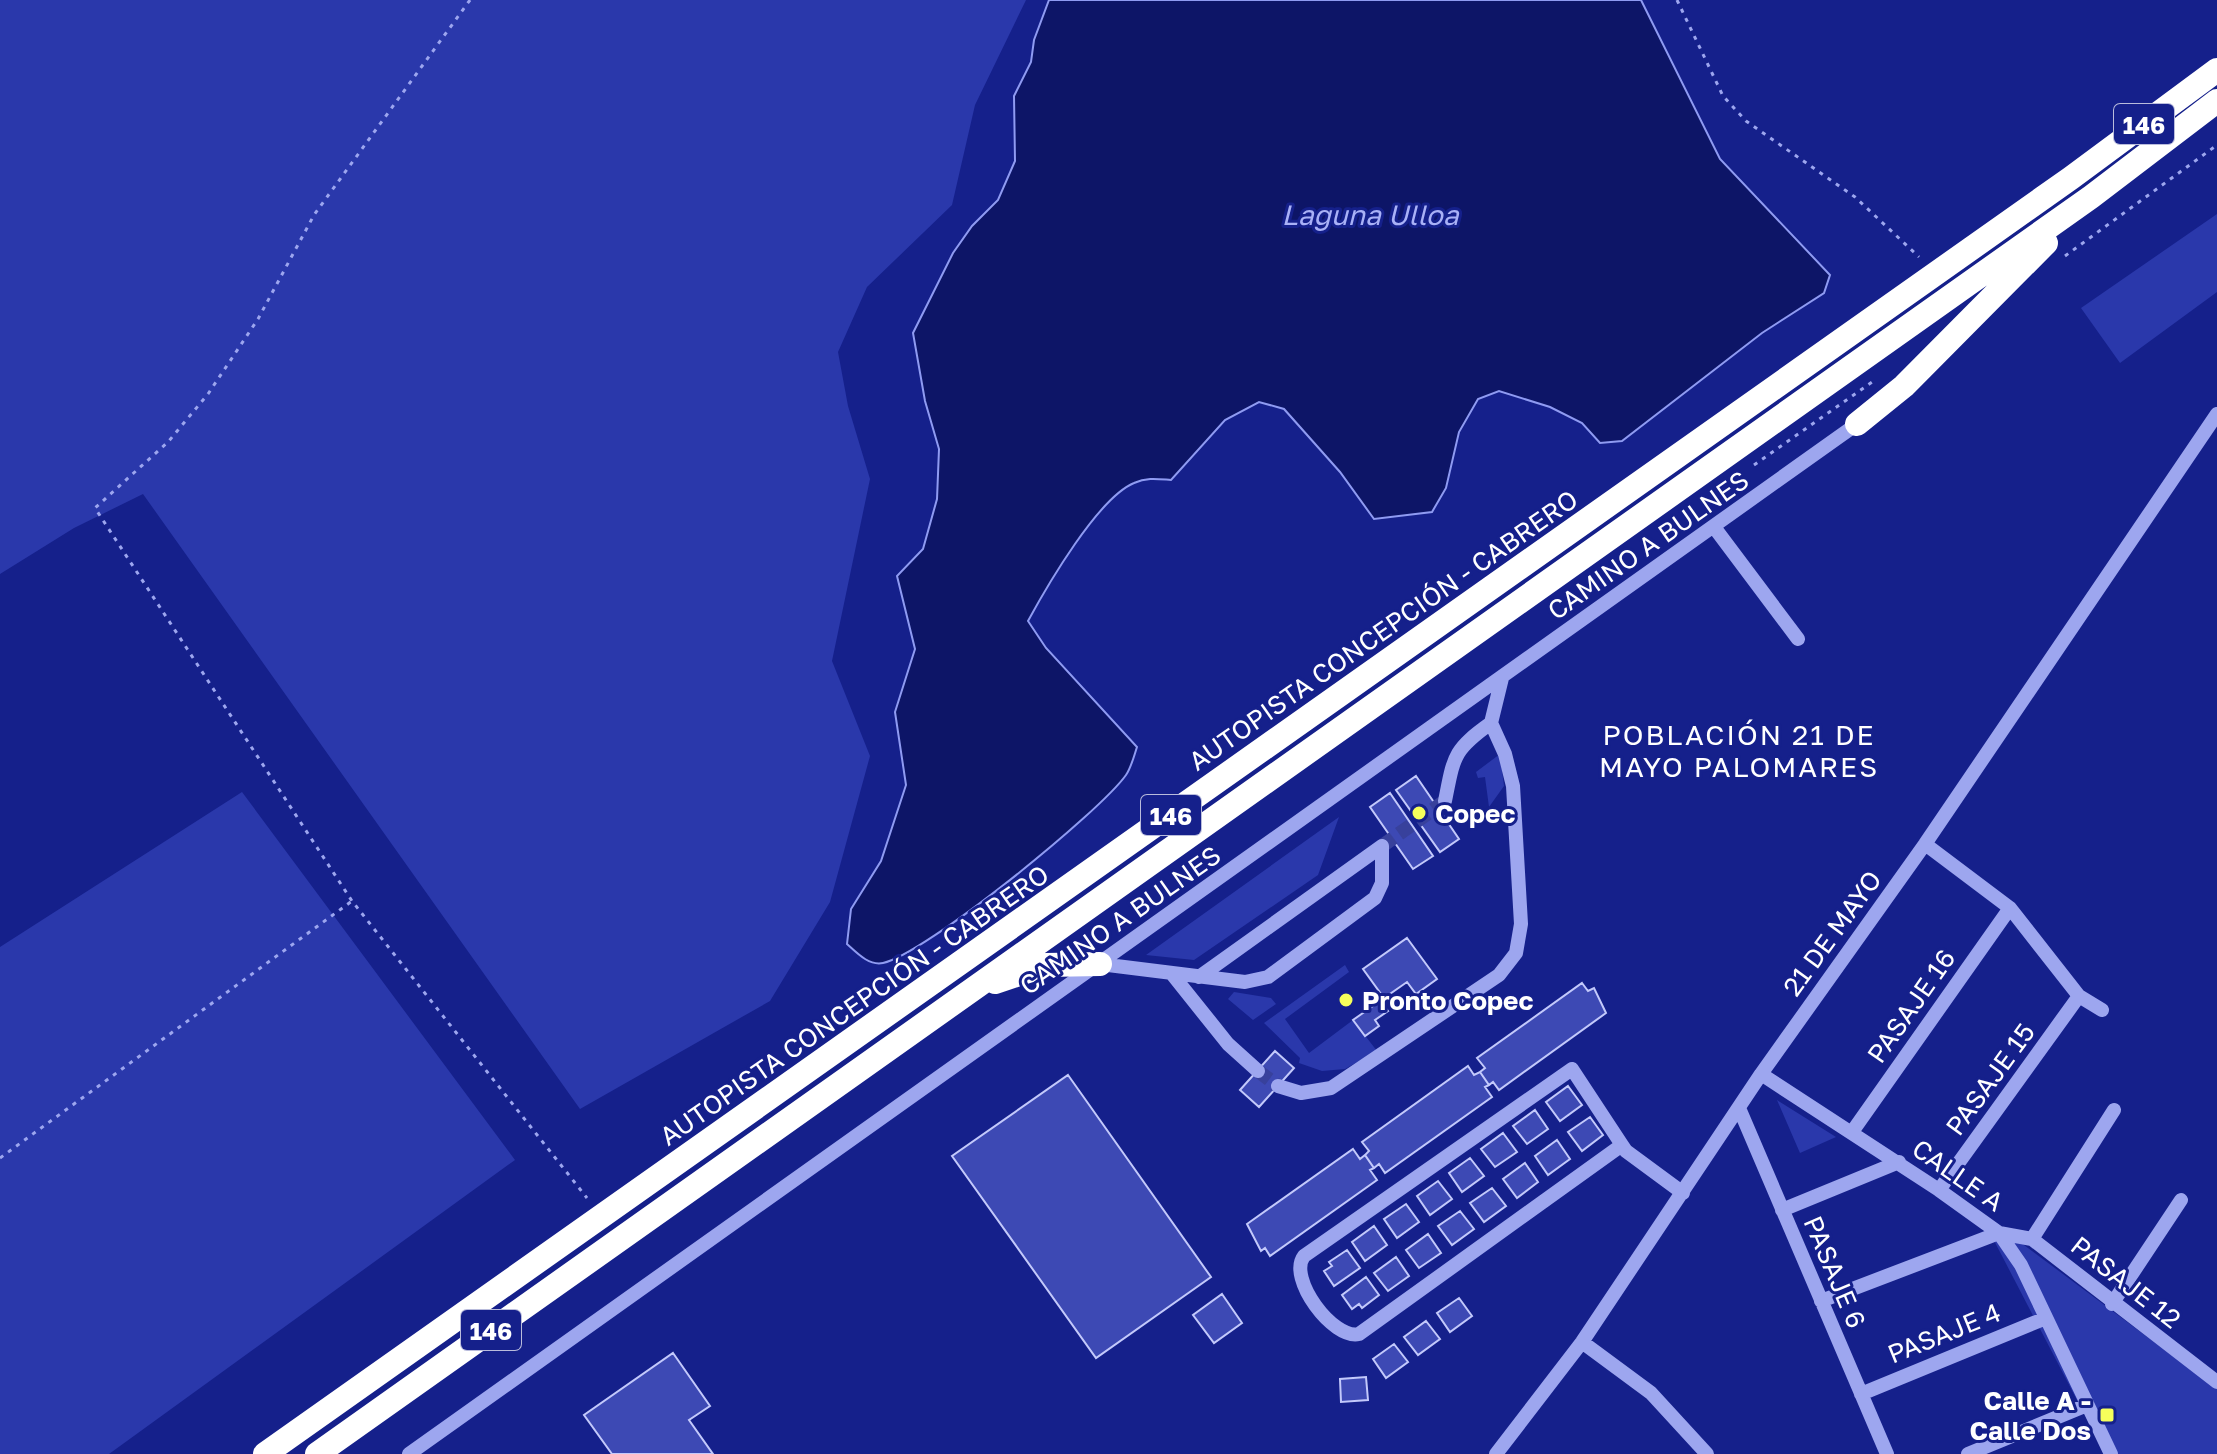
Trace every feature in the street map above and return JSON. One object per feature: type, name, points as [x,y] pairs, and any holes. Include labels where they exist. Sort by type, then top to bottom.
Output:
[{"type":"highway","name":"AUTOPISTA CONCEPCIÓN - CABRERO","points":[[265,1454],[1936,274],[2217,70]]},
{"type":"highway","name":"AUTOPISTA CONCEPCIÓN - CABRERO","points":[[317,1454],[2091,197],[2217,101]]},
{"type":"highway","points":[[1857,424],[1904,386],[2091,197]]},
{"type":"highway","points":[[967,993],[1046,965],[1100,964]]},
{"type":"street","name":"21 DE MAYO","points":[[1496,1454],[1582,1342],[1761,1074],[1925,844],[2217,414]]},
{"type":"street","name":"CAMINO A BULNES","points":[[409,1454],[1857,424]]},
{"type":"street","points":[[1714,527],[1798,639]]},
{"type":"street","points":[[1278,1086],[1301,1093],[1331,1088],[1509,965],[1521,934],[1513,786],[1505,754],[1491,723],[1502,678]]},
{"type":"street","points":[[1445,801],[1453,761],[1463,743],[1491,723]]},
{"type":"street","points":[[1925,844],[2010,908],[2079,996],[2102,1010]]},
{"type":"street","points":[[1100,964],[1199,977],[1257,981],[1329,934],[1375,898],[1382,883],[1382,846],[1199,977]]},
{"type":"street","name":"PASAJE 16","points":[[1852,1132],[2010,908]]},
{"type":"street","points":[[1172,974],[1228,1044],[1258,1071]]},
{"type":"street","name":"PASAJE 15","points":[[1939,1190],[2079,996]]},
{"type":"street","points":[[1622,1145],[1359,1334],[1347,1335],[1336,1330],[1300,1279],[1298,1268],[1304,1256],[1572,1069],[1622,1145],[1638,1163],[1683,1193]]},
{"type":"street","name":"CALLE A","points":[[1761,1074],[1899,1162],[1999,1233],[2021,1265],[2111,1454]]},
{"type":"street","name":"PASAJE 6","points":[[1739,1108],[1887,1454]]},
{"type":"street","points":[[2032,1239],[2114,1110]]},
{"type":"street","points":[[1782,1210],[1899,1162]]},
{"type":"street","points":[[2112,1304],[2181,1200]]},
{"type":"street","points":[[1821,1301],[1999,1233]]},
{"type":"street","name":"PASAJE 12","points":[[1999,1233],[2032,1239],[2112,1304],[2217,1382]]},
{"type":"street","name":"PASAJE 4","points":[[1861,1394],[2046,1318]]},
{"type":"street","points":[[1582,1342],[1651,1393],[1707,1454]]},
{"type":"street","points":[[1968,1454],[2087,1405]]},
{"type":"path","points":[[470,0],[314,215],[258,319],[208,394],[168,442],[95,508],[352,901],[602,1217]]},
{"type":"path","points":[[1677,0],[1705,65],[1723,96],[1746,121],[1855,197],[1936,274]]},
{"type":"path","points":[[0,1158],[352,901]]},
{"type":"shaded area","points":[[0,0],[1026,0],[975,105],[952,205],[867,287],[838,352],[848,406],[870,479],[832,661],[870,756],[830,902],[770,1001],[580,1109],[143,494],[74,528],[0,574]]},
{"type":"shaded area","points":[[2217,214],[2217,292],[2120,363],[2081,308]]},
{"type":"shaded area","points":[[1500,754],[1504,786],[1489,807],[1485,777],[1478,778],[1476,772]]},
{"type":"shaded area","points":[[242,792],[515,1160],[109,1454],[0,1454],[0,947]]},
{"type":"shaded area","points":[[1339,817],[1318,875],[1194,960],[1146,955]]},
{"type":"shaded area","points":[[1345,965],[1349,972],[1285,1019],[1309,1053],[1353,1020],[1377,1051],[1345,1069],[1322,1071],[1299,1063],[1300,1058],[1264,1023]]},
{"type":"shaded area","points":[[1234,992],[1271,998],[1276,1004],[1253,1020],[1228,999]]},
{"type":"shaded area","points":[[1777,1100],[1836,1137],[1800,1153]]},
{"type":"shaded area","points":[[1988,1229],[2016,1239],[2217,1389],[2217,1454],[2105,1454]]},
{"type":"water","name":"Laguna Ulloa","points":[[1049,0],[1641,0],[1720,159],[1830,275],[1824,293],[1762,333],[1622,441],[1600,443],[1582,423],[1550,407],[1499,391],[1478,399],[1459,432],[1446,488],[1432,512],[1374,519],[1340,472],[1284,409],[1259,402],[1225,420],[1171,480],[1143,480],[1120,492],[1075,544],[1028,621],[1046,648],[1137,747],[1128,772],[1083,819],[971,910],[904,954],[883,963],[873,963],[847,944],[851,909],[881,861],[906,785],[895,712],[915,649],[897,576],[923,549],[937,499],[939,449],[925,401],[913,333],[953,253],[972,226],[998,200],[1015,161],[1014,96],[1031,62],[1034,40]]},
{"type":"building","points":[[1416,776],[1459,839],[1440,852],[1396,790]]},
{"type":"building","points":[[1390,793],[1433,856],[1413,869],[1370,807]]},
{"type":"building","points":[[1407,938],[1437,979],[1416,994],[1407,982],[1384,998],[1363,969]]},
{"type":"building","points":[[1582,983],[1588,991],[1594,988],[1606,1013],[1499,1090],[1493,1082],[1489,1085],[1480,1072],[1485,1068],[1477,1058]]},
{"type":"building","points":[[1380,1001],[1388,1011],[1375,1020],[1379,1026],[1365,1036],[1353,1020]]},
{"type":"building","points":[[1275,1051],[1294,1068],[1259,1107],[1240,1090]]},
{"type":"building","points":[[1468,1066],[1474,1075],[1480,1072],[1489,1085],[1485,1087],[1492,1097],[1385,1173],[1379,1164],[1374,1168],[1365,1155],[1369,1151],[1362,1142]]},
{"type":"building","points":[[1068,1075],[1211,1277],[1096,1358],[952,1156]]},
{"type":"building","points":[[1568,1086],[1582,1105],[1560,1121],[1546,1102]]},
{"type":"building","points":[[1535,1110],[1548,1129],[1527,1144],[1513,1126]]},
{"type":"building","points":[[1590,1117],[1603,1135],[1582,1151],[1568,1132]]},
{"type":"building","points":[[1503,1133],[1517,1152],[1495,1167],[1481,1149]]},
{"type":"building","points":[[1557,1140],[1570,1159],[1548,1175],[1535,1156]]},
{"type":"building","points":[[1353,1149],[1360,1159],[1365,1155],[1374,1168],[1370,1170],[1377,1180],[1270,1256],[1265,1248],[1261,1251],[1247,1224]]},
{"type":"building","points":[[1470,1158],[1484,1176],[1462,1192],[1449,1173]]},
{"type":"building","points":[[1525,1163],[1538,1182],[1517,1198],[1503,1179]]},
{"type":"building","points":[[1438,1181],[1452,1199],[1430,1215],[1417,1196]]},
{"type":"building","points":[[1492,1188],[1506,1206],[1484,1222],[1470,1203]]},
{"type":"building","points":[[1406,1204],[1419,1222],[1397,1238],[1384,1219]]},
{"type":"building","points":[[1460,1211],[1474,1229],[1452,1245],[1438,1226]]},
{"type":"building","points":[[1374,1226],[1387,1245],[1365,1261],[1352,1242]]},
{"type":"building","points":[[1428,1234],[1441,1253],[1419,1268],[1406,1250]]},
{"type":"building","points":[[1347,1250],[1360,1268],[1334,1286],[1324,1271],[1332,1266],[1329,1262]]},
{"type":"building","points":[[1396,1257],[1409,1276],[1388,1291],[1374,1273]]},
{"type":"building","points":[[1366,1277],[1379,1295],[1362,1308],[1359,1304],[1352,1309],[1342,1295]]},
{"type":"building","points":[[1222,1294],[1242,1323],[1214,1343],[1193,1315]]},
{"type":"building","points":[[1459,1298],[1472,1316],[1450,1332],[1437,1313]]},
{"type":"building","points":[[1426,1321],[1440,1339],[1418,1355],[1404,1337]]},
{"type":"building","points":[[1394,1344],[1408,1362],[1386,1378],[1373,1359]]},
{"type":"building","points":[[673,1353],[710,1406],[689,1420],[713,1454],[612,1454],[584,1415]]},
{"type":"building","points":[[1366,1377],[1368,1400],[1341,1402],[1340,1379]]},
{"type":"tunnel","points":[[1382,846],[1445,801]]},
{"type":"tunnel","points":[[1258,1071],[1278,1086]]},
{"type":"place","name":"Copec","points":[[1419,813]]},
{"type":"place","name":"Pronto Copec","points":[[1346,1000]]},
{"type":"place","name":"Calle A - Calle Dos","points":[[2107,1415]]},
{"type":"district","name":"POBLACIÓN 21 DE MAYO PALOMARES","points":[[1739,750]]}]
